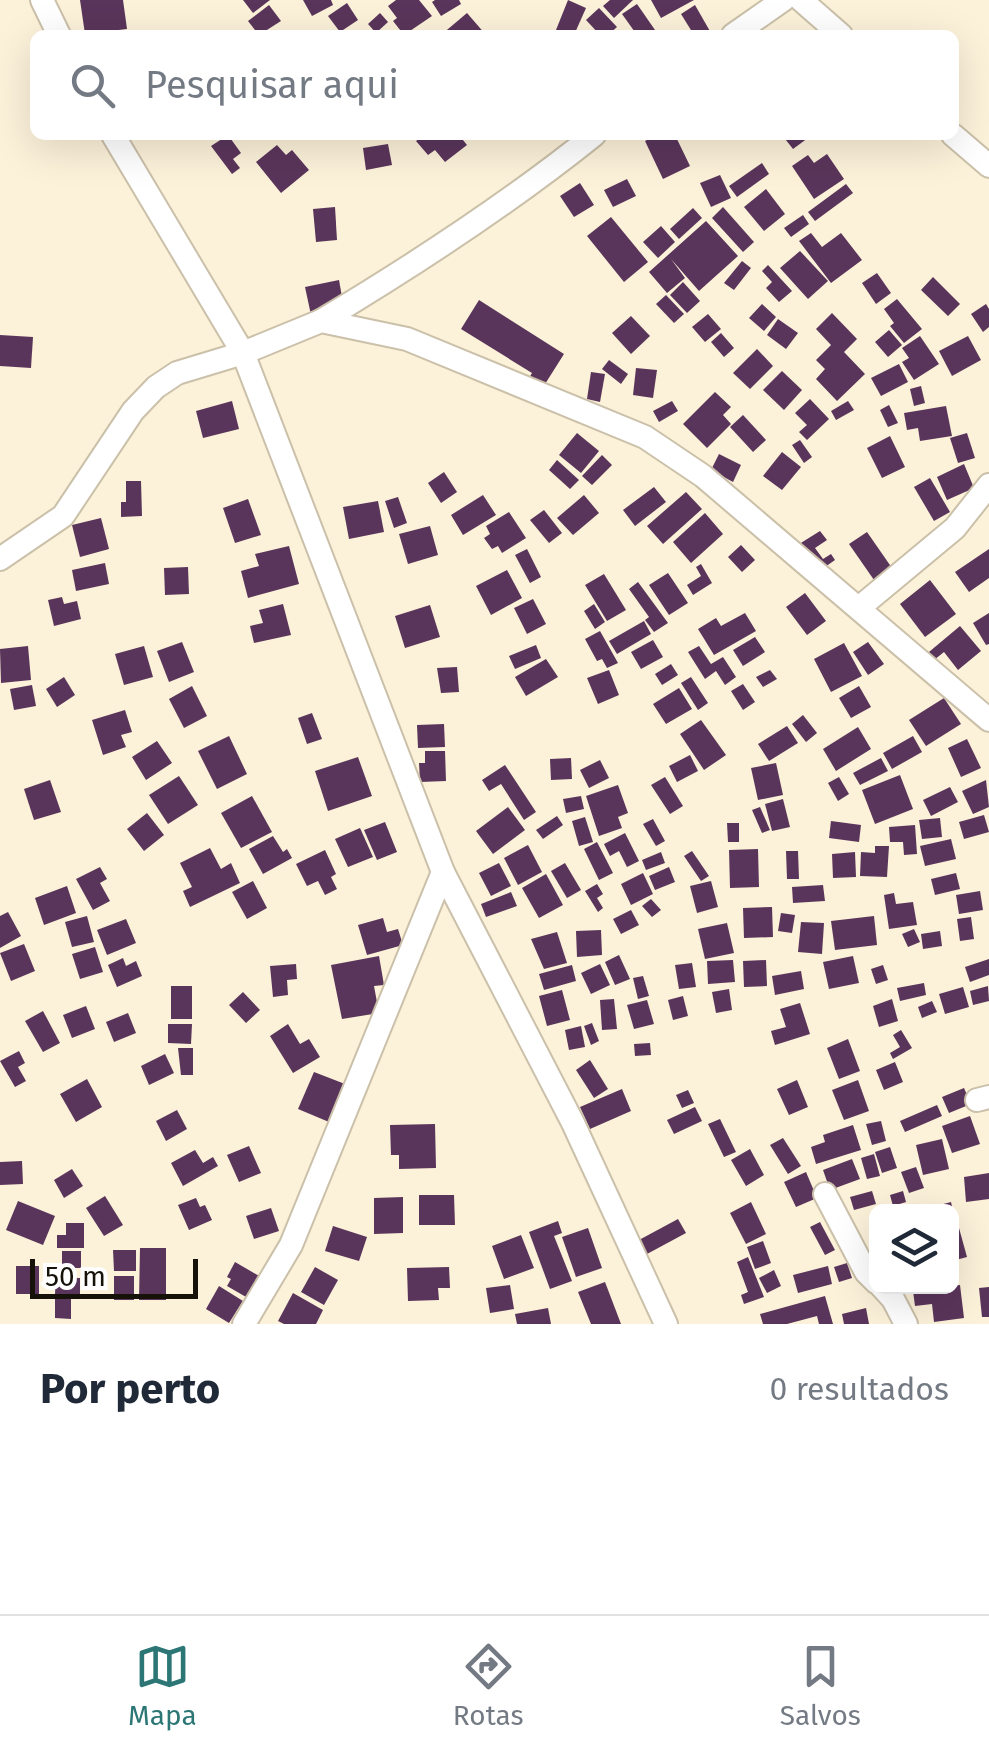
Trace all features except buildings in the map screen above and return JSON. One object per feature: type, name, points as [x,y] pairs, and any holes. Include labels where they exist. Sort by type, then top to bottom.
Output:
[{"type":"street","points":[[42,0],[57,30]]},
{"type":"street","points":[[740,30],[783,0]]},
{"type":"street","points":[[801,0],[835,30]]},
{"type":"street","points":[[116,140],[244,353],[443,872],[573,1123],[666,1324]]},
{"type":"street","points":[[0,559],[63,516],[133,411],[177,372],[244,353],[321,321],[436,252],[525,191],[588,140]]},
{"type":"street","points":[[959,140],[989,166]]},
{"type":"street","points":[[321,321],[407,338],[645,437],[704,476],[989,720]]},
{"type":"street","points":[[860,606],[955,528],[989,485]]},
{"type":"street","points":[[244,1324],[291,1245],[443,872]]},
{"type":"street","points":[[825,1194],[869,1275]]},
{"type":"street","points":[[888,1294],[906,1324]]}]
